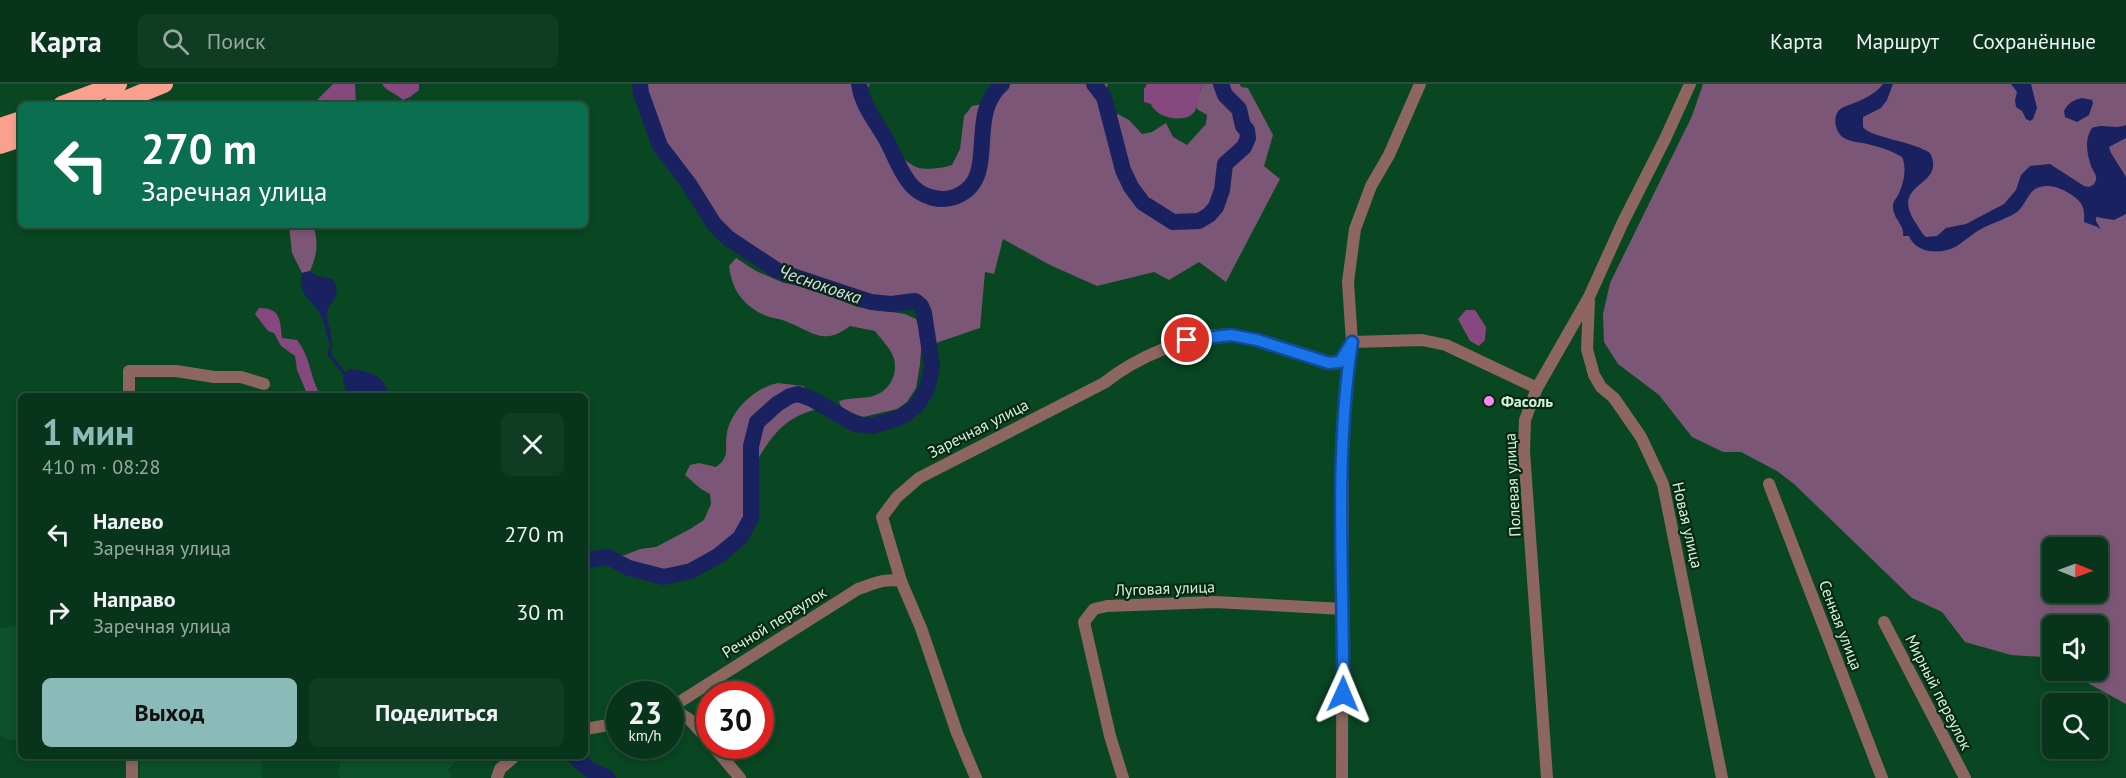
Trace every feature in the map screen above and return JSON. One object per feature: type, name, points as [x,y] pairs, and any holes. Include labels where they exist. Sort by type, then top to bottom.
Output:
[{"type":"highway","points":[[70,102],[118,84]]},
{"type":"highway","points":[[119,102],[164,84]]},
{"type":"highway","points":[[0,127],[18,121]]},
{"type":"highway","points":[[0,145],[18,139]]},
{"type":"street","points":[[1342,778],[1343,423],[1346,378],[1352,342],[1348,282],[1355,229],[1371,186],[1389,155],[1420,84]]},
{"type":"street","name":"Полевая улица","points":[[1547,778],[1524,451],[1526,420],[1538,388],[1589,297],[1690,84]]},
{"type":"street","name":"Новая улица","points":[[1589,297],[1587,349],[1594,375],[1600,387],[1614,398],[1641,437],[1663,484],[1722,778]]},
{"type":"street","name":"Заречная улица","points":[[976,778],[957,733],[921,628],[901,581],[882,517],[897,496],[919,478],[1104,383],[1123,368],[1187,340],[1231,335],[1257,340],[1329,363],[1340,362],[1352,342]]},
{"type":"street","points":[[1352,342],[1422,340],[1446,345],[1538,388]]},
{"type":"street","points":[[129,393],[129,371],[176,371],[214,377],[241,377],[264,384]]},
{"type":"street","name":"Сенная улица","points":[[1768,484],[1882,778]]},
{"type":"street","name":"Речной переулок","points":[[684,700],[858,589],[880,581],[892,579],[901,581]]},
{"type":"street","name":"Луговая улица","points":[[1123,778],[1110,736],[1084,622],[1094,609],[1107,606],[1215,602],[1344,609]]},
{"type":"street","name":"Мирный переулок","points":[[1884,622],[1965,778]]},
{"type":"street","name":"Речной переулок","points":[[684,716],[696,727]]},
{"type":"street","points":[[588,728],[606,725]]},
{"type":"street","points":[[132,759],[132,778]]},
{"type":"street","points":[[497,778],[500,768],[511,759]]},
{"type":"street","points":[[724,759],[740,778]]},
{"type":"shaded area","points":[[333,84],[355,84],[356,102],[315,102]]},
{"type":"shaded area","points":[[382,84],[419,84],[419,90],[403,100]]},
{"type":"shaded area","points":[[640,84],[870,84],[861,99],[878,128],[893,148],[910,164],[926,169],[952,165],[960,149],[964,116],[972,106],[987,103],[1002,84],[1108,84],[1104,97],[1110,119],[1118,114],[1129,120],[1142,134],[1152,132],[1166,123],[1173,137],[1187,145],[1206,124],[1207,115],[1197,109],[1197,100],[1203,84],[1240,84],[1241,87],[1248,88],[1273,135],[1264,166],[1280,179],[1226,282],[1199,262],[1169,280],[1154,272],[1097,286],[1050,265],[1003,239],[994,274],[985,272],[980,328],[930,345],[924,315],[915,301],[891,304],[871,302],[778,271],[728,238],[714,224],[689,184],[660,146],[641,93]]},
{"type":"shaded area","points":[[1147,84],[1203,84],[1195,111],[1185,118],[1172,118],[1159,113],[1151,104],[1144,102],[1144,89]]},
{"type":"shaded area","points":[[1703,84],[2126,84],[2126,704],[2084,681],[2108,681],[2108,615],[2042,615],[2042,657],[2011,655],[1965,642],[1942,612],[1912,598],[1794,484],[1777,471],[1741,452],[1723,452],[1692,437],[1659,395],[1618,364],[1604,342],[1603,314],[1610,283],[1692,116]]},
{"type":"shaded area","points":[[1883,84],[1893,84],[1887,100],[1881,108],[1863,117],[1863,127],[1874,134],[1930,153],[1933,164],[1931,173],[1913,191],[1909,199],[1909,209],[1926,237],[1937,236],[1946,228],[1966,224],[2004,204],[2016,190],[2021,175],[2030,166],[2050,164],[2089,187],[2095,183],[2096,178],[2088,156],[2087,142],[2092,128],[2101,126],[2126,125],[2126,138],[2109,147],[2126,177],[2126,214],[2114,220],[2096,217],[2099,229],[2084,222],[2082,206],[2072,195],[2064,190],[2046,186],[2037,188],[2031,193],[2017,212],[1979,230],[1951,249],[1937,252],[1917,246],[1909,236],[1903,236],[1902,228],[1893,210],[1904,175],[1902,157],[1883,148],[1847,140],[1836,127],[1836,117],[1840,110],[1870,95]]},
{"type":"shaded area","points":[[2011,84],[2031,84],[2037,108],[2030,121],[2016,107],[2017,92]]},
{"type":"shaded area","points":[[2082,98],[2092,100],[2089,115],[2077,122],[2065,117],[2064,111],[2067,106]]},
{"type":"shaded area","points":[[289,228],[314,228],[316,248],[310,271],[302,273],[292,253]]},
{"type":"shaded area","points":[[736,258],[756,271],[784,283],[809,287],[857,307],[905,314],[916,319],[922,337],[920,364],[916,388],[907,402],[897,409],[863,417],[842,409],[839,401],[873,396],[888,387],[895,371],[893,356],[889,348],[875,331],[850,326],[832,335],[818,335],[755,310],[743,300],[732,282],[729,266]]},
{"type":"shaded area","points":[[310,271],[317,276],[333,279],[335,284],[336,296],[327,311],[332,338],[331,346],[322,318],[301,286],[302,273]]},
{"type":"shaded area","points":[[259,308],[272,310],[278,316],[282,338],[297,340],[302,347],[320,393],[307,393],[297,370],[295,356],[281,346],[274,333],[268,331],[255,314]]},
{"type":"shaded area","points":[[1466,310],[1475,310],[1486,327],[1485,340],[1479,346],[1470,341],[1458,319]]},
{"type":"shaded area","points":[[351,369],[370,373],[384,383],[388,393],[346,393],[344,373]]},
{"type":"shaded area","points":[[778,383],[803,386],[825,407],[804,413],[787,423],[767,444],[751,472],[751,515],[735,540],[714,559],[676,576],[665,577],[643,573],[608,557],[656,547],[704,520],[711,504],[710,494],[685,475],[690,465],[699,463],[716,467],[721,463],[725,456],[729,424],[739,408],[761,389]]},
{"type":"shaded area","points":[[18,625],[18,739],[11,740],[0,736],[0,628]]},
{"type":"shaded area","points":[[140,759],[261,759],[262,778],[140,778]]},
{"type":"shaded area","points":[[341,759],[459,759],[448,769],[451,778],[340,778],[338,772]]},
{"type":"waterway","name":"Чесноковка","points":[[588,560],[608,557],[629,568],[664,577],[691,571],[718,556],[740,538],[751,518],[751,446],[757,422],[777,404],[798,394],[812,399],[855,424],[872,426],[902,417],[917,405],[927,389],[932,366],[924,313],[915,301],[891,304],[871,302],[778,271],[728,238],[714,224],[689,184],[660,146],[641,93],[640,84]]},
{"type":"waterway","name":"Чесноковка","points":[[859,84],[866,106],[908,181],[919,192],[939,199],[954,197],[972,185],[981,159],[986,112],[991,97],[1002,84]]},
{"type":"waterway","name":"Чесноковка","points":[[1094,84],[1104,97],[1123,170],[1131,187],[1143,203],[1173,222],[1199,221],[1209,215],[1216,207],[1222,190],[1225,164],[1244,147],[1248,138],[1239,109],[1225,95],[1221,84]]},
{"type":"waterway","points":[[331,346],[329,354],[344,373]]},
{"type":"waterway","name":"Чесноковка","points":[[577,759],[590,770],[608,778]]},
{"type":"place","name":"Фасоль","points":[[1489,401]]},
{"type":"route","points":[[1187,340],[1231,335],[1257,340],[1329,363],[1340,362],[1352,342],[1346,378],[1343,423],[1343,694]]}]
